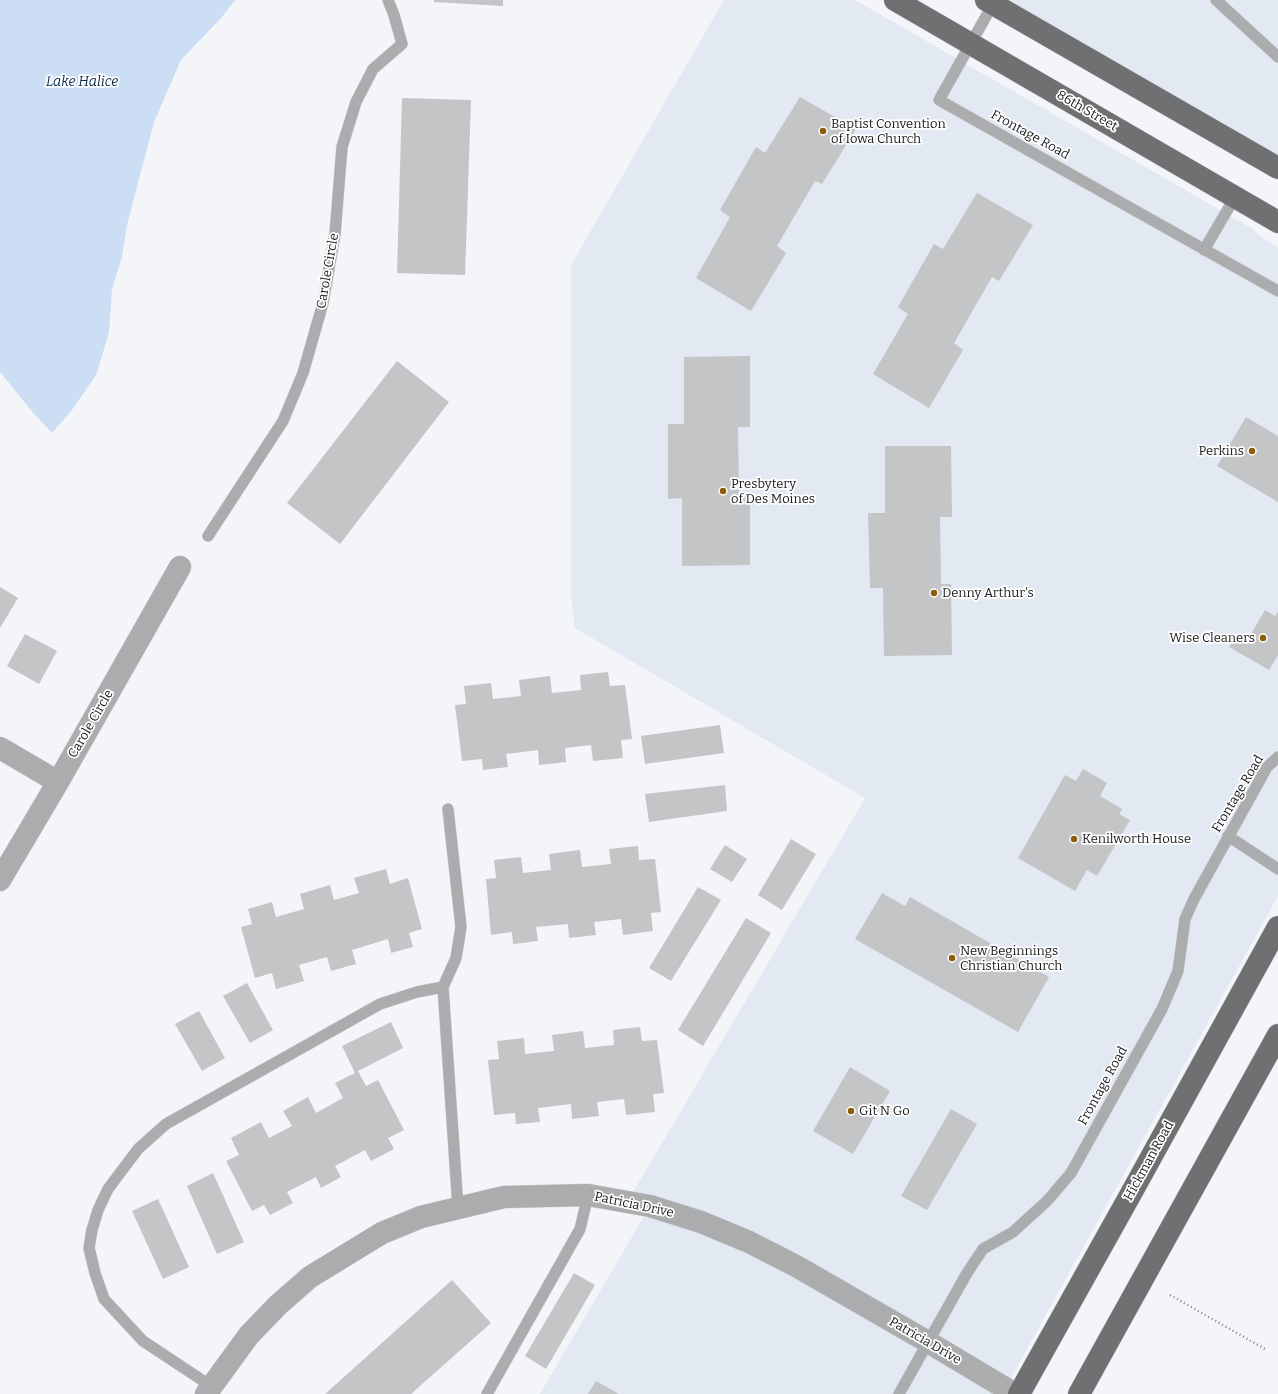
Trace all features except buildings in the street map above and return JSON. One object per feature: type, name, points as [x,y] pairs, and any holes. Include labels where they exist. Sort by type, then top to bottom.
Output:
[{"type":"main road","name":"86th Street","points":[[895,0],[1278,222]]},
{"type":"main road","points":[[993,1],[1278,168]]},
{"type":"main road","name":"Hickman Road","points":[[1019,1394],[1278,927]]},
{"type":"main road","points":[[1079,1394],[1278,1035]]},
{"type":"street","name":"Carole Circle","points":[[0,880],[58,782],[180,567]]},
{"type":"street","points":[[0,748],[58,782]]},
{"type":"street","name":"Patricia Drive","points":[[209,1390],[249,1336],[278,1305],[310,1277],[382,1233],[421,1217],[504,1197],[588,1195],[650,1206],[701,1222],[749,1242],[796,1266],[1015,1394]]},
{"type":"lane","name":"Carole Circle","points":[[208,536],[283,422],[303,373],[323,303],[335,234],[342,147],[346,132],[356,102],[373,69],[402,44],[388,0]]},
{"type":"lane","points":[[1216,0],[1278,57]]},
{"type":"lane","name":"Frontage Road","points":[[993,1],[971,44],[939,100],[1278,291]]},
{"type":"lane","points":[[1204,250],[1235,197]]},
{"type":"lane","name":"Frontage Road","points":[[899,1394],[967,1273],[983,1249],[1013,1232],[1047,1201],[1071,1173],[1162,1009],[1178,971],[1185,919],[1194,900],[1228,836],[1268,768],[1278,757]]},
{"type":"lane","points":[[448,809],[461,927],[456,958],[443,987],[458,1208]]},
{"type":"lane","points":[[1228,836],[1278,869]]},
{"type":"lane","points":[[209,1390],[143,1341],[104,1298],[95,1274],[89,1248],[92,1230],[98,1210],[108,1189],[138,1149],[166,1124],[380,1004],[417,992],[443,987]]},
{"type":"lane","points":[[488,1394],[580,1229],[588,1195]]},
{"type":"path","points":[[1170,1294],[1265,1349]]},
{"type":"shaded area","points":[[724,0],[855,0],[1253,229],[1278,248],[1278,896],[1002,1394],[540,1394],[650,1206],[628,1201],[865,798],[575,628],[571,595],[571,265]]},
{"type":"shaded area","points":[[986,0],[1278,0],[1278,168]]},
{"type":"water","name":"Lake Halice","points":[[0,0],[235,0],[222,17],[181,60],[154,122],[127,225],[122,257],[112,289],[109,333],[96,375],[72,410],[52,433],[35,415],[0,372]]},
{"type":"place","name":"Baptist Convention of Iowa Church","points":[[823,131]]},
{"type":"place","name":"Perkins","points":[[1252,451]]},
{"type":"place","name":"Presbytery of Des Moines","points":[[723,491]]},
{"type":"place","name":"Denny Arthur's","points":[[934,593]]},
{"type":"place","name":"Wise Cleaners","points":[[1263,638]]},
{"type":"place","name":"Kenilworth House","points":[[1074,839]]},
{"type":"place","name":"New Beginnings Christian Church","points":[[952,958]]},
{"type":"place","name":"Git N Go","points":[[851,1111]]}]
